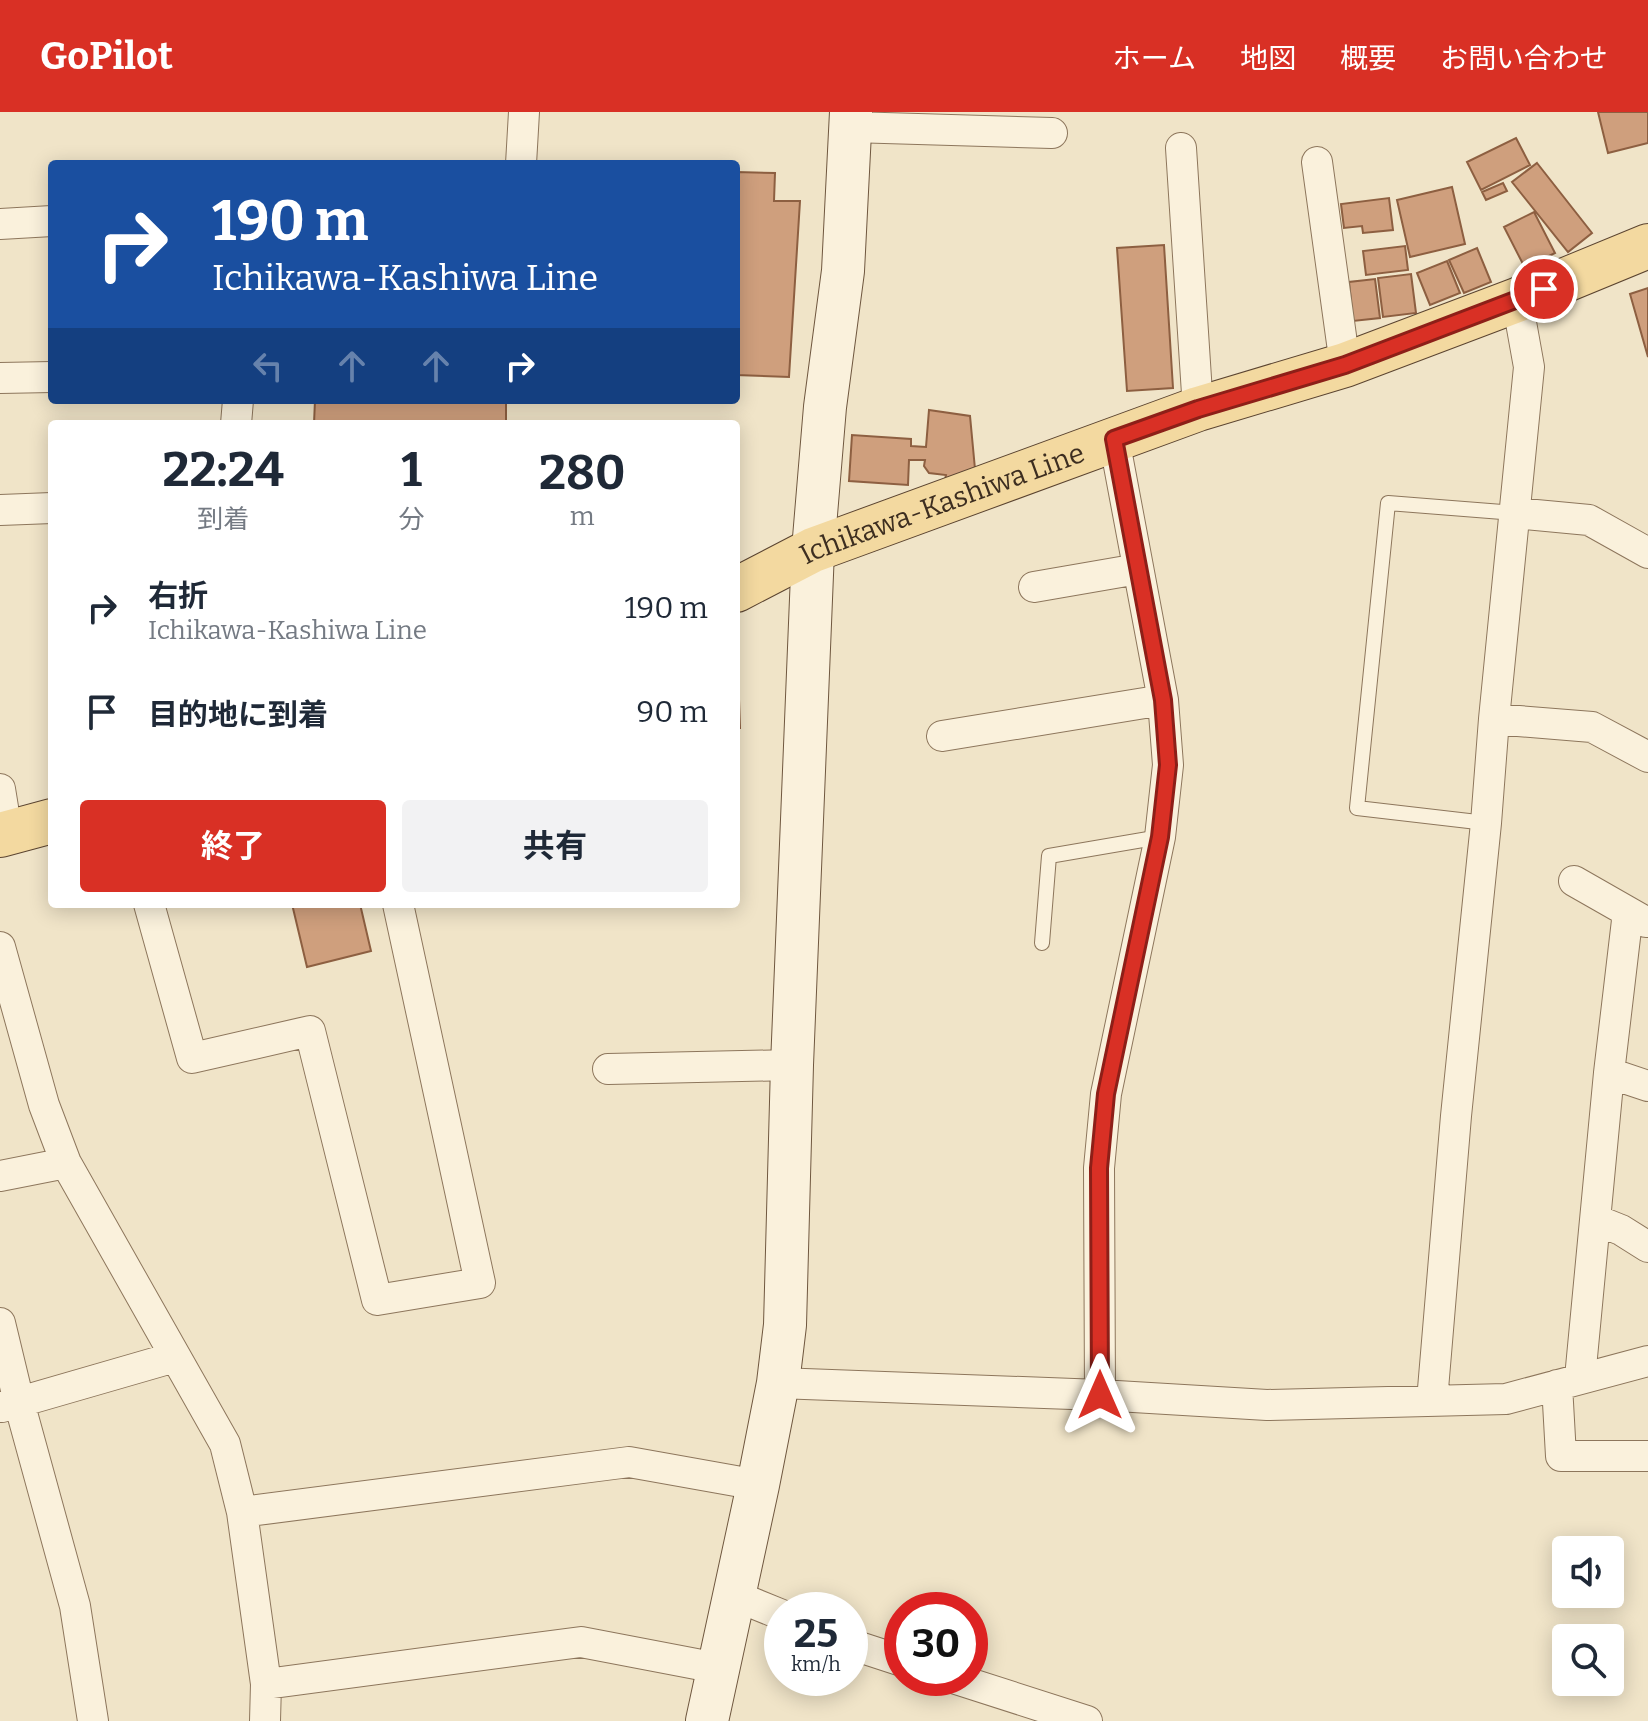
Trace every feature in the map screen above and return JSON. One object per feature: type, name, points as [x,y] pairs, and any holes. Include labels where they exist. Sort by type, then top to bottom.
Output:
[{"type":"main road","name":"Ichikawa-Kashiwa Line","points":[[740,588],[813,550],[1198,409],[1345,365],[1648,246]]},
{"type":"main road","points":[[3,834],[48,822]]},
{"type":"street","points":[[521,160],[524,112]]},
{"type":"street","points":[[707,1721],[758,1485],[778,1383],[785,1325],[813,550],[825,407],[843,271],[851,120],[1052,133]]},
{"type":"street","points":[[1181,148],[1198,409]]},
{"type":"street","points":[[1317,162],[1345,365]]},
{"type":"street","points":[[0,224],[48,221]]},
{"type":"street","points":[[1432,1401],[1456,1116],[1529,367],[1517,300]]},
{"type":"street","points":[[0,378],[48,377]]},
{"type":"street","points":[[1100,1395],[1099,1168],[1106,1094],[1160,837],[1168,765],[1163,700],[1114,439]]},
{"type":"street","points":[[0,510],[48,508]]},
{"type":"street","points":[[1515,513],[1589,520],[1648,553]]},
{"type":"street","points":[[1034,587],[1138,569]]},
{"type":"street","points":[[942,736],[1163,700]]},
{"type":"street","points":[[1494,719],[1592,727],[1648,757]]},
{"type":"street","points":[[0,789],[3,834]]},
{"type":"street","points":[[1574,881],[1638,918],[1609,1073],[1596,1220],[1569,1381],[1561,1456],[1648,1456]]},
{"type":"street","points":[[150,908],[192,1058],[310,1031],[377,1300],[480,1283],[399,908]]},
{"type":"street","points":[[0,947],[44,1105],[66,1163],[225,1444],[242,1512],[266,1684],[265,1721]]},
{"type":"street","points":[[608,1069],[792,1065]]},
{"type":"street","points":[[1609,1073],[1648,1086]]},
{"type":"street","points":[[0,1176],[66,1163]]},
{"type":"street","points":[[1596,1220],[1621,1230],[1648,1247]]},
{"type":"street","points":[[0,1323],[10,1405],[75,1606],[93,1721]]},
{"type":"street","points":[[10,1405],[175,1357]]},
{"type":"street","points":[[778,1383],[1100,1395],[1267,1405],[1432,1401],[1506,1399],[1648,1361]]},
{"type":"street","points":[[242,1512],[629,1462],[758,1485]]},
{"type":"street","points":[[733,1595],[764,1608]]},
{"type":"street","points":[[266,1684],[581,1642],[717,1668]]},
{"type":"street","points":[[988,1689],[1087,1721]]},
{"type":"lane","points":[[1486,823],[1357,808],[1388,503],[1515,513]]},
{"type":"lane","points":[[1042,943],[1049,856],[1160,837]]},
{"type":"building","points":[[1598,112],[1648,112],[1648,143],[1608,153]]},
{"type":"building","points":[[1516,138],[1530,165],[1481,190],[1467,162]]},
{"type":"building","points":[[1537,163],[1592,233],[1568,252],[1512,182]]},
{"type":"building","points":[[740,172],[775,173],[774,201],[800,201],[789,377],[740,375]]},
{"type":"building","points":[[1503,183],[1507,191],[1486,200],[1482,192]]},
{"type":"building","points":[[1452,187],[1465,244],[1410,257],[1397,200]]},
{"type":"building","points":[[1389,198],[1393,230],[1363,233],[1362,226],[1344,228],[1341,204]]},
{"type":"building","points":[[1534,212],[1555,253],[1525,268],[1504,227]]},
{"type":"building","points":[[1164,245],[1173,388],[1127,391],[1117,248]]},
{"type":"building","points":[[1405,246],[1408,270],[1366,275],[1363,251]]},
{"type":"building","points":[[1477,248],[1491,282],[1464,293],[1449,260]]},
{"type":"building","points":[[1447,261],[1460,293],[1430,305],[1417,273]]},
{"type":"building","points":[[1411,274],[1416,313],[1383,317],[1378,278]]},
{"type":"building","points":[[1375,279],[1380,318],[1353,321],[1349,282]]},
{"type":"building","points":[[1648,288],[1648,357],[1630,294]]},
{"type":"building","points":[[315,404],[506,404],[506,420],[314,420]]},
{"type":"building","points":[[929,410],[970,416],[975,469],[945,480],[946,475],[929,473],[924,466],[925,460],[909,460],[908,485],[849,481],[852,435],[911,439],[911,446],[926,447]]},
{"type":"building","points":[[293,908],[361,908],[371,951],[307,967]]},
{"type":"route","points":[[1100,1395],[1099,1168],[1106,1094],[1160,837],[1168,765],[1163,700],[1114,439],[1198,409],[1345,365],[1544,289]]}]
